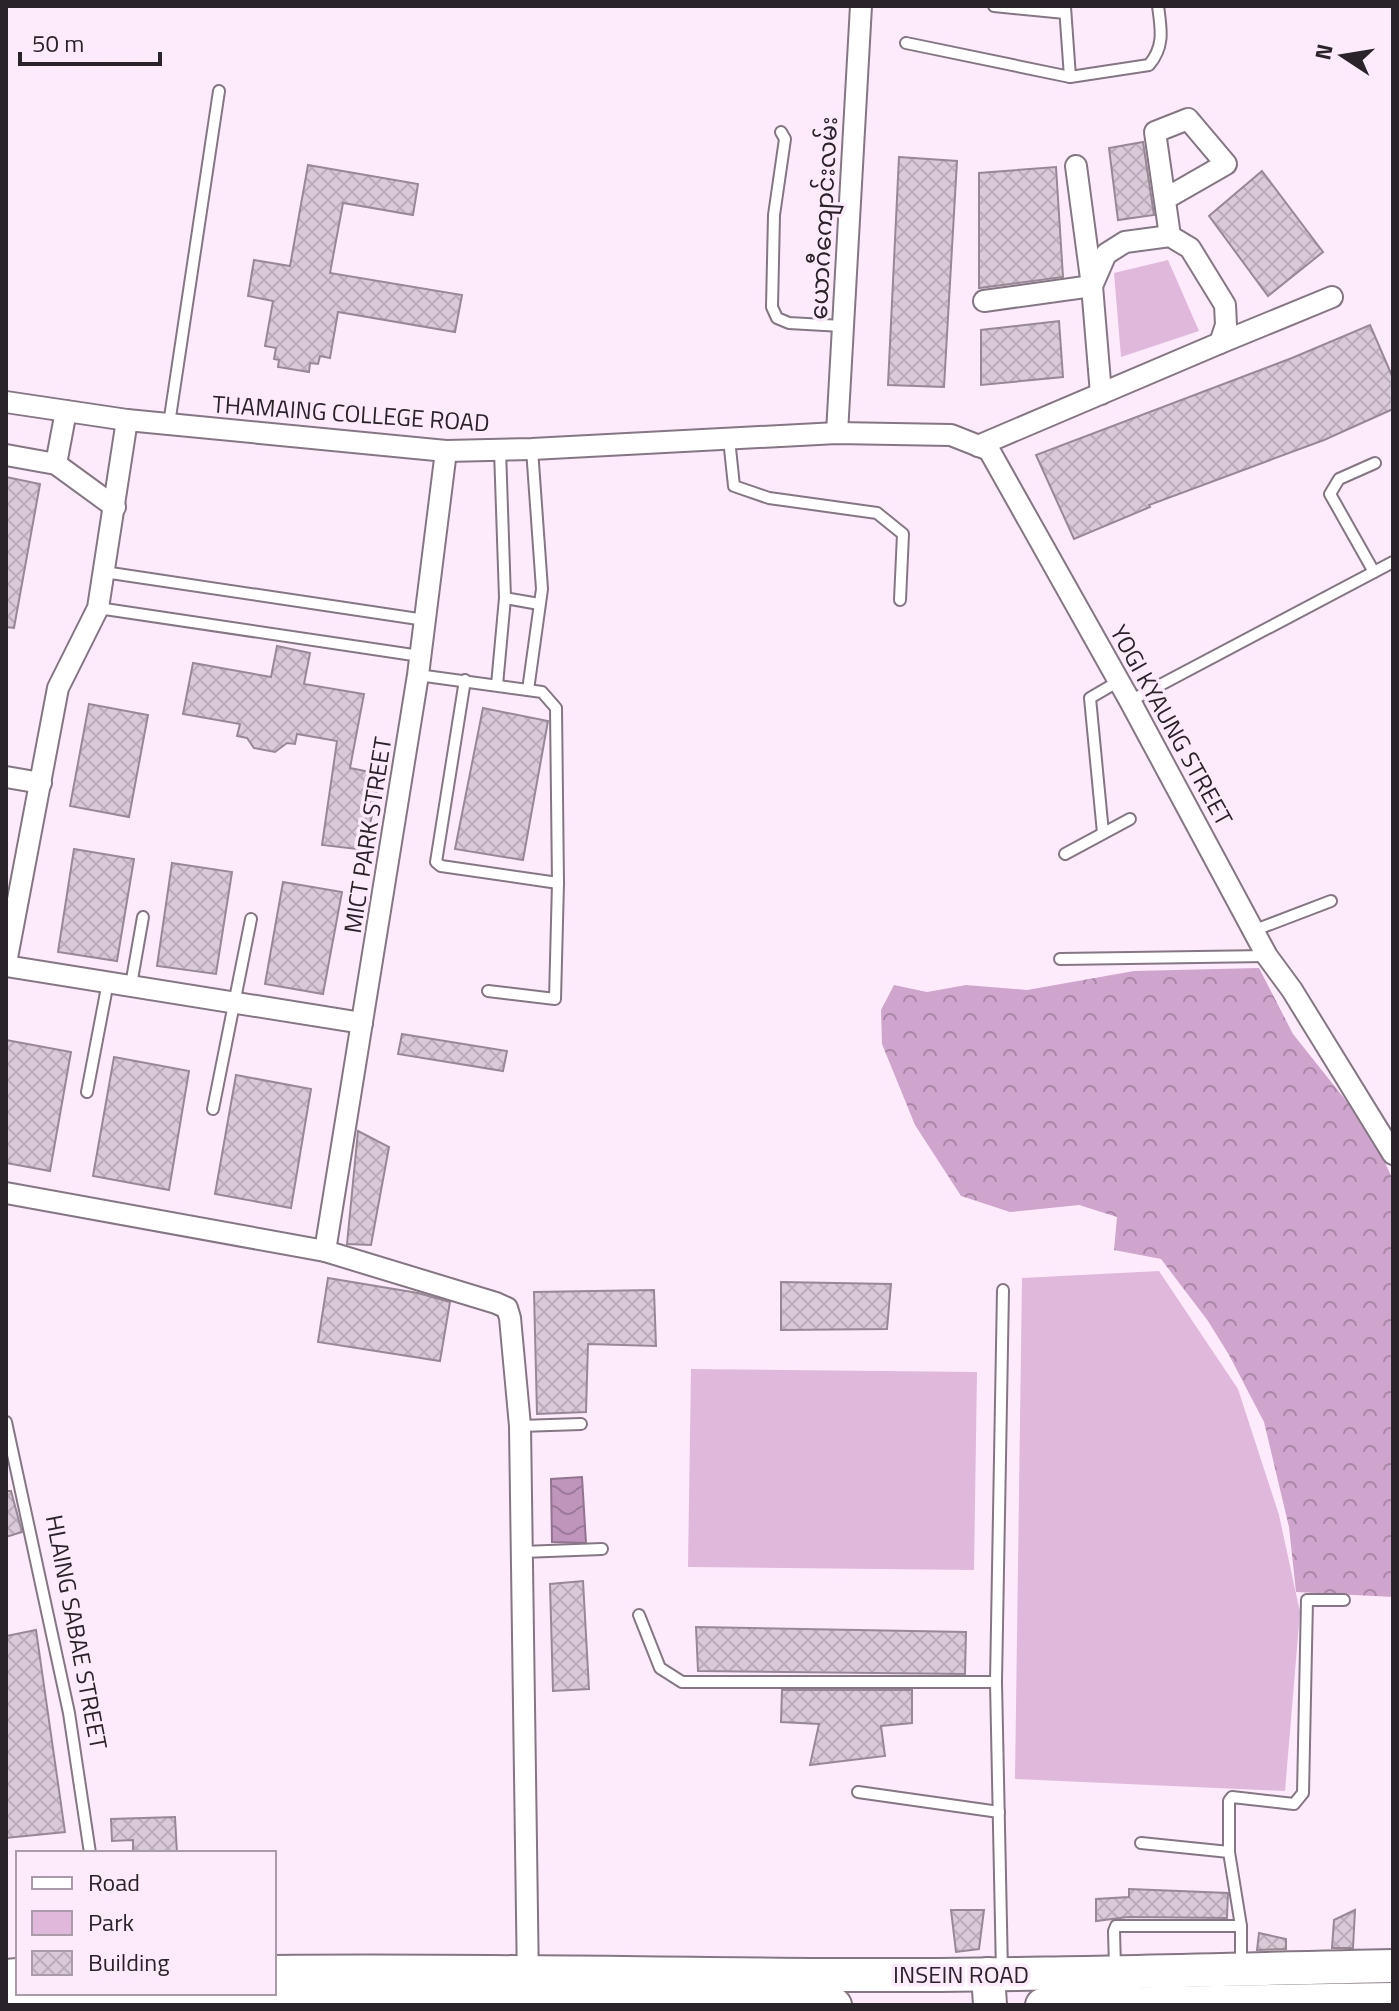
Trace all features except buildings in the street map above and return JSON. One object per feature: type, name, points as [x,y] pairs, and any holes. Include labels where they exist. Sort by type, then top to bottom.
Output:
[{"type":"main road","name":"INSEIN ROAD","points":[[631,1988],[828,1997],[993,1984],[1065,1989],[1115,1973],[1393,1966]]},
{"type":"main road","points":[[1216,2003],[1233,1969]]},
{"type":"main road","points":[[276,1972],[631,1988]]},
{"type":"main road","points":[[17,2005],[110,1997],[178,2003],[447,2002],[528,1985],[571,2003],[631,1988]]},
{"type":"main road","points":[[1042,2005],[1065,1989],[1077,2004],[1393,1999]]},
{"type":"street","name":"ယောဂီကျောင်းလမ်း","points":[[837,433],[861,6]]},
{"type":"street","points":[[1076,166],[1092,286],[1101,394]]},
{"type":"street","points":[[1165,199],[1170,236]]},
{"type":"street","points":[[1092,286],[1106,254],[1125,242],[1170,236],[1190,248],[1225,305],[1226,325],[1220,343]]},
{"type":"street","points":[[984,301],[1092,286]]},
{"type":"street","points":[[978,446],[1332,297]]},
{"type":"street","name":"THAMAING COLLEGE ROAD","points":[[6,402],[127,420],[446,451],[837,433]]},
{"type":"street","points":[[56,464],[66,411]]},
{"type":"street","points":[[127,420],[98,608],[58,688],[6,965],[362,1023]]},
{"type":"street","name":"YOGI KYAUNG STREET","points":[[837,433],[951,435],[989,450],[1130,701],[1267,956],[1292,990],[1393,1154]]},
{"type":"street","name":"MICT PARK STREET","points":[[325,1251],[419,666],[446,451]]},
{"type":"street","points":[[6,455],[56,464],[115,507]]},
{"type":"street","points":[[6,777],[41,783]]},
{"type":"street","points":[[6,1193],[325,1251],[507,1308],[520,1426],[528,1985]]},
{"type":"lane","points":[[994,6],[1065,9],[1070,77]]},
{"type":"lane","points":[[906,43],[1070,77],[1149,65],[1158,54],[1162,40],[1158,6]]},
{"type":"lane","points":[[169,424],[219,91]]},
{"type":"lane","points":[[781,132],[785,139],[774,215],[772,307],[777,318],[789,323],[842,326]]},
{"type":"lane","points":[[729,439],[734,486],[769,498],[877,513],[903,534],[900,600]]},
{"type":"lane","points":[[528,690],[542,589],[532,449]]},
{"type":"lane","points":[[497,685],[505,598],[500,450]]},
{"type":"lane","points":[[1374,572],[1330,494],[1339,479],[1375,463]]},
{"type":"lane","points":[[1130,701],[1393,562]]},
{"type":"lane","points":[[104,572],[425,620]]},
{"type":"lane","points":[[505,598],[539,604]]},
{"type":"lane","points":[[98,608],[419,666],[465,680],[542,692],[556,708],[558,883],[555,999],[488,991]]},
{"type":"lane","points":[[465,680],[436,862],[441,866],[558,883]]},
{"type":"lane","points":[[1103,833],[1090,698],[1119,681]]},
{"type":"lane","points":[[1065,854],[1130,819]]},
{"type":"lane","points":[[1255,930],[1331,901]]},
{"type":"lane","points":[[131,985],[143,917]]},
{"type":"lane","points":[[213,1109],[251,919]]},
{"type":"lane","points":[[1060,959],[1267,956]]},
{"type":"lane","points":[[87,1092],[108,982]]},
{"type":"lane","points":[[993,1984],[999,1812],[996,1682],[1003,1290]]},
{"type":"lane","name":"HLAING SABAE STREET","points":[[6,1422],[69,1713],[90,1851]]},
{"type":"lane","points":[[520,1426],[581,1424]]},
{"type":"lane","points":[[522,1552],[602,1549]]},
{"type":"lane","points":[[1233,1969],[1241,1926],[1229,1852],[1229,1801],[1232,1797],[1294,1804],[1300,1799],[1307,1600],[1344,1600]]},
{"type":"lane","points":[[639,1615],[660,1668],[682,1682],[996,1682]]},
{"type":"lane","points":[[858,1792],[999,1812]]},
{"type":"lane","points":[[1141,1843],[1229,1852]]},
{"type":"lane","points":[[1115,1973],[1116,1926],[1241,1926]]},
{"type":"green space","points":[[1168,260],[1199,331],[1121,357],[1114,273]]},
{"type":"green space","points":[[1259,968],[1293,1034],[1371,1132],[1393,1180],[1393,1597],[1296,1592],[1289,1527],[1264,1422],[1208,1321],[1161,1259],[1114,1250],[1117,1217],[1079,1205],[1010,1212],[961,1196],[915,1125],[882,1044],[881,1010],[894,985],[927,992],[966,985],[1027,990],[1134,971]]},
{"type":"green space","points":[[1159,1271],[1238,1389],[1279,1515],[1300,1612],[1285,1791],[1015,1779],[1022,1278]]},
{"type":"green space","points":[[691,1369],[977,1372],[974,1570],[688,1567]]},
{"type":"water","points":[[582,1477],[586,1543],[552,1542],[551,1479]]}]
